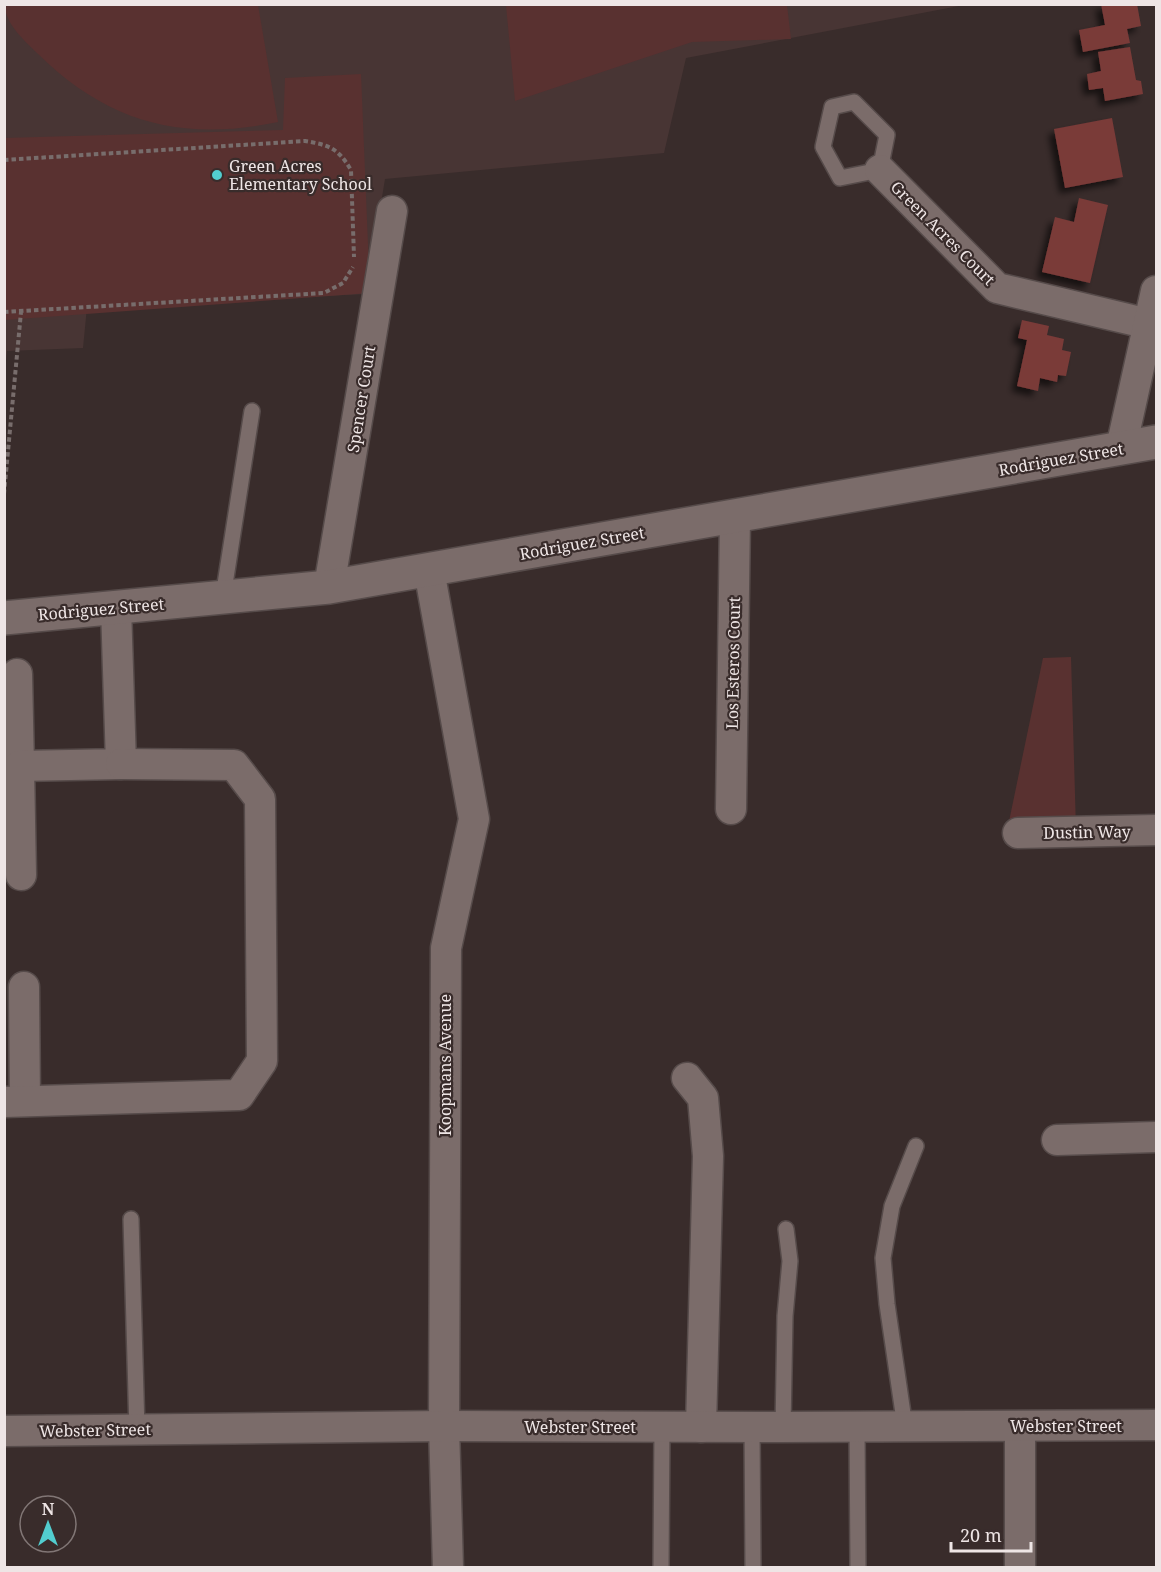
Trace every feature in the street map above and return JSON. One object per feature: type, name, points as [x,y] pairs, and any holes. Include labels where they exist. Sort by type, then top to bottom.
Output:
[{"type":"street","name":"Green Acres Court","points":[[880,170],[997,288],[1149,324]]},
{"type":"street","name":"Spencer Court","points":[[330,587],[392,211]]},
{"type":"street","points":[[1121,448],[1156,291]]},
{"type":"street","name":"Rodriguez Street","points":[[4,618],[330,587],[1156,442]]},
{"type":"street","name":"Los Esteros Court","points":[[731,809],[735,516]]},
{"type":"street","name":"Koopmans Avenue","points":[[429,570],[474,819],[446,948],[444,1426],[448,1568]]},
{"type":"street","points":[[116,607],[121,764]]},
{"type":"street","points":[[17,674],[21,875]]},
{"type":"street","points":[[20,766],[234,765],[260,798],[262,1060],[239,1095],[15,1102],[24,987]]},
{"type":"street","name":"Dustin Way","points":[[1018,833],[1156,830]]},
{"type":"street","points":[[687,1078],[703,1098],[708,1156],[701,1427]]},
{"type":"street","points":[[1057,1140],[1156,1137]]},
{"type":"street","name":"Webster Street","points":[[4,1431],[444,1426],[1020,1427],[1156,1425]]},
{"type":"street","points":[[1020,1427],[1020,1568]]},
{"type":"lane","points":[[854,102],[887,135],[880,170],[840,178],[823,147],[832,107],[854,102]]},
{"type":"lane","points":[[223,597],[252,411]]},
{"type":"lane","points":[[905,1427],[887,1304],[883,1258],[892,1206],[916,1146]]},
{"type":"lane","points":[[131,1219],[137,1430]]},
{"type":"lane","points":[[783,1427],[785,1316],[790,1261],[786,1229]]},
{"type":"lane","points":[[662,1427],[662,1568]]},
{"type":"lane","points":[[752,1427],[753,1568]]},
{"type":"lane","points":[[857,1427],[858,1568]]},
{"type":"path","points":[[4,160],[305,141],[328,144],[343,157],[351,170],[354,266],[343,283],[324,293],[4,312]]},
{"type":"path","points":[[4,494],[21,312]]},
{"type":"shaded area","points":[[5,4],[258,5],[278,122],[243,128],[209,130],[148,121],[119,111],[91,96],[64,77],[37,53],[12,25]]},
{"type":"shaded area","name":"Green Acres Elementary School","points":[[5,5],[964,5],[686,58],[664,153],[385,179],[366,294],[87,307],[83,348],[7,351],[5,370]]},
{"type":"shaded area","points":[[506,5],[787,5],[791,39],[692,42],[515,101]]},
{"type":"shaded area","points":[[361,74],[370,293],[5,320],[4,138],[283,130],[285,78]]},
{"type":"shaded area","points":[[1071,657],[1076,829],[1007,831],[1043,658]]},
{"type":"building","points":[[1101,4],[1137,4],[1141,26],[1127,29],[1130,43],[1083,52],[1079,30],[1105,25]]},
{"type":"building","points":[[1130,47],[1136,80],[1141,81],[1143,94],[1105,101],[1103,88],[1089,90],[1087,74],[1101,71],[1098,52]]},
{"type":"building","points":[[1112,118],[1123,177],[1065,188],[1054,129]]},
{"type":"building","points":[[1079,198],[1108,205],[1090,283],[1042,272],[1055,217],[1074,222]]},
{"type":"building","points":[[1022,320],[1049,326],[1047,335],[1064,339],[1062,350],[1071,352],[1066,376],[1058,375],[1057,382],[1040,378],[1038,391],[1017,386],[1027,340],[1018,338]]},
{"type":"place","name":"Green Acres Elementary School","points":[[217,175]]}]
